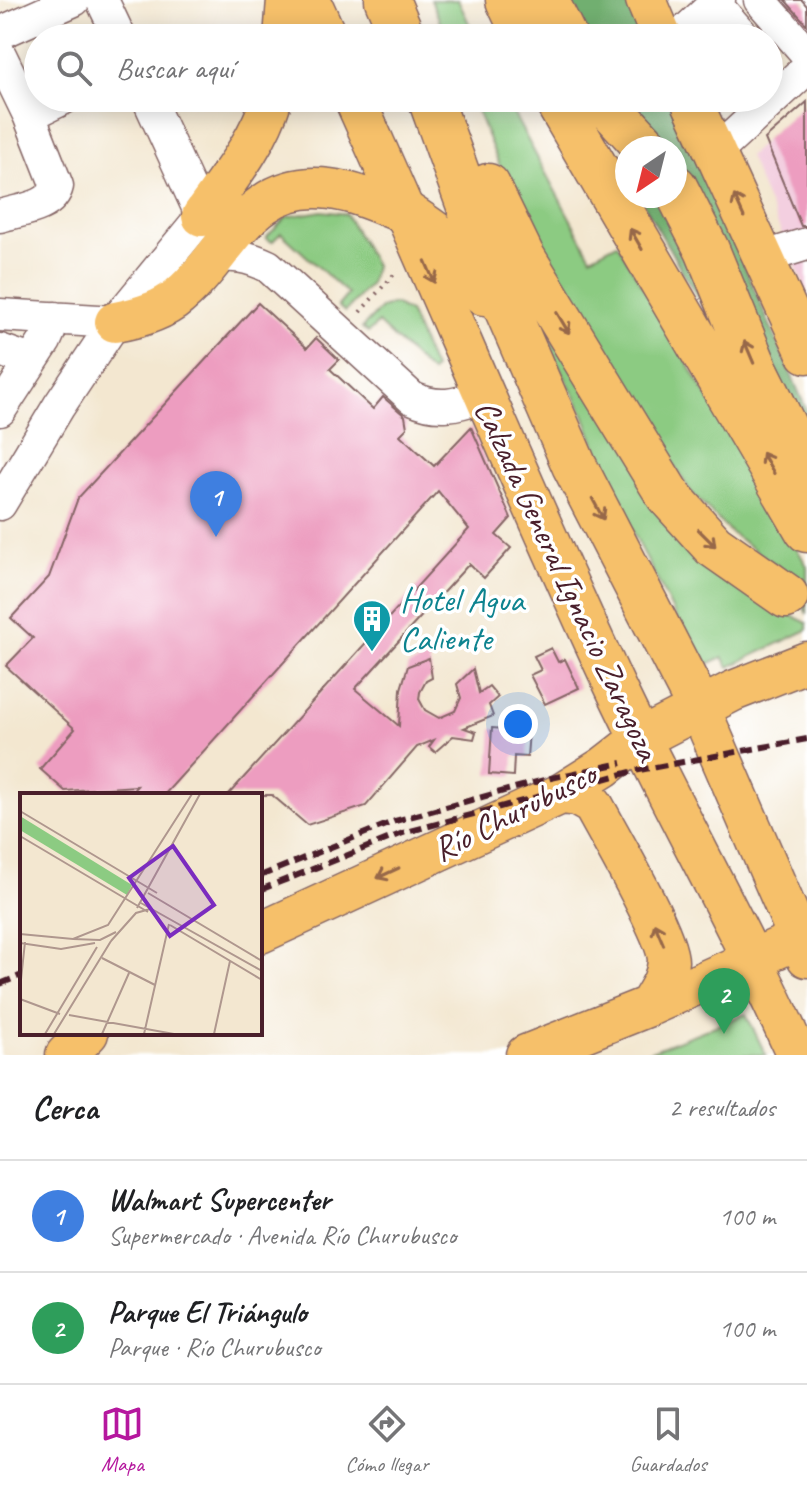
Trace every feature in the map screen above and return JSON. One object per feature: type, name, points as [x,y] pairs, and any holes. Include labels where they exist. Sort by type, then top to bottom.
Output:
[{"type":"highway","points":[[387,0],[397,24]]},
{"type":"highway","points":[[508,0],[519,24]]},
{"type":"highway","points":[[546,0],[558,24]]},
{"type":"highway","name":"Calzada General Ignacio Zaragoza","points":[[436,112],[504,303],[574,465],[700,709]]},
{"type":"highway","points":[[440,112],[487,183],[522,256],[668,495],[713,545],[786,596]]},
{"type":"highway","points":[[563,112],[807,530]]},
{"type":"highway","points":[[614,112],[636,136]]},
{"type":"highway","points":[[686,208],[707,250],[756,370],[807,472]]},
{"type":"highway","points":[[412,230],[449,242],[477,279],[574,465]]},
{"type":"main road","points":[[285,24],[287,0]]},
{"type":"main road","points":[[310,0],[321,24]]},
{"type":"main road","points":[[646,0],[671,24]]},
{"type":"main road","points":[[202,216],[248,152],[267,112]]},
{"type":"main road","name":"Calzada General Ignacio Zaragoza","points":[[360,112],[483,396],[640,739],[754,960],[797,1055]]},
{"type":"main road","points":[[696,112],[807,353]]},
{"type":"main road","points":[[115,322],[150,313],[172,301],[248,216],[269,199],[289,191],[331,189],[359,196],[412,230]]},
{"type":"main road","name":"Río Churubusco","points":[[262,932],[561,794],[604,767],[640,739],[733,691],[807,662]]},
{"type":"main road","name":"Calzada General Ignacio Zaragoza","points":[[700,709],[804,944]]},
{"type":"main road","points":[[561,794],[577,796],[593,805],[659,933],[668,958],[665,980],[649,1006]]},
{"type":"main road","points":[[526,1055],[754,960],[804,944]]},
{"type":"main road","points":[[66,1055],[86,1035]]},
{"type":"street","points":[[0,33],[74,0]]},
{"type":"street","points":[[102,0],[113,24]]},
{"type":"street","points":[[760,0],[781,24]]},
{"type":"street","points":[[694,24],[717,2],[734,24]]},
{"type":"street","points":[[783,26],[807,54]]},
{"type":"street","points":[[0,55],[24,105]]},
{"type":"street","points":[[0,216],[45,203],[55,193],[56,180],[28,112]]},
{"type":"street","points":[[29,115],[35,112]]},
{"type":"street","points":[[0,504],[59,406],[115,322],[202,216],[154,112]]},
{"type":"street","points":[[715,153],[750,112]]},
{"type":"street","points":[[761,258],[807,244]]},
{"type":"street","points":[[212,258],[243,256],[268,266],[412,398],[442,407],[483,396]]},
{"type":"street","points":[[0,315],[115,322]]},
{"type":"street","points":[[0,410],[45,341],[55,318]]},
{"type":"street","points":[[0,350],[31,361]]},
{"type":"path","points":[[353,319],[412,230]]},
{"type":"shaded area","points":[[807,102],[807,292],[748,156]]},
{"type":"green space","points":[[431,0],[458,0],[469,24],[441,24]]},
{"type":"green space","points":[[565,0],[629,0],[640,24],[576,24]]},
{"type":"green space","points":[[478,112],[513,112],[591,257],[617,243],[807,566],[807,614],[790,575],[731,533],[691,492],[572,304],[507,184]]},
{"type":"green space","points":[[635,112],[678,112],[807,411],[807,488],[646,208],[687,208],[687,136],[657,136]]},
{"type":"green space","points":[[322,211],[346,214],[375,266],[370,284],[345,312],[338,306],[348,294],[281,233],[272,242],[266,238],[286,217]]},
{"type":"green space","points":[[394,304],[409,312],[434,369],[431,373],[378,323],[368,333],[362,328],[381,308]]},
{"type":"green space","points":[[548,336],[780,610],[807,623],[807,630],[729,667],[723,657],[701,667],[613,492],[583,412],[556,360]]},
{"type":"green space","points":[[746,1014],[766,1055],[641,1055]]},
{"type":"building","points":[[785,0],[802,0],[807,6],[807,25]]},
{"type":"building","points":[[807,102],[807,226],[801,226],[765,139]]},
{"type":"building","points":[[258,303],[307,348],[316,338],[339,360],[330,369],[373,409],[383,397],[405,416],[407,428],[400,435],[434,466],[471,427],[511,518],[496,535],[511,548],[484,578],[469,564],[355,689],[399,726],[401,689],[408,666],[429,658],[432,678],[426,681],[419,699],[425,710],[439,718],[455,711],[461,698],[457,684],[473,669],[479,693],[489,686],[498,697],[489,705],[493,716],[464,728],[476,732],[474,739],[453,736],[435,752],[429,747],[434,740],[417,747],[366,806],[307,825],[272,795],[230,793],[469,529],[438,491],[166,793],[131,793],[137,786],[65,791],[40,769],[75,729],[6,666],[33,638],[11,618],[49,577],[78,498]]},
{"type":"building","points":[[551,648],[558,662],[565,659],[579,688],[545,704],[530,675],[541,670],[534,656]]},
{"type":"building","points":[[492,728],[529,731],[527,757],[514,756],[513,776],[489,774]]},
{"type":"railway","points":[[262,889],[403,833],[634,771],[807,739]]},
{"type":"railway","points":[[262,875],[395,821],[551,778],[622,763]]},
{"type":"railway","points":[[0,984],[20,976]]},
{"type":"place","name":"Walmart Supercenter","points":[[216,537]]},
{"type":"place","name":"Hotel Agua Caliente","points":[[372,653]]},
{"type":"place","name":"Parque El Triángulo","points":[[724,1034]]}]
